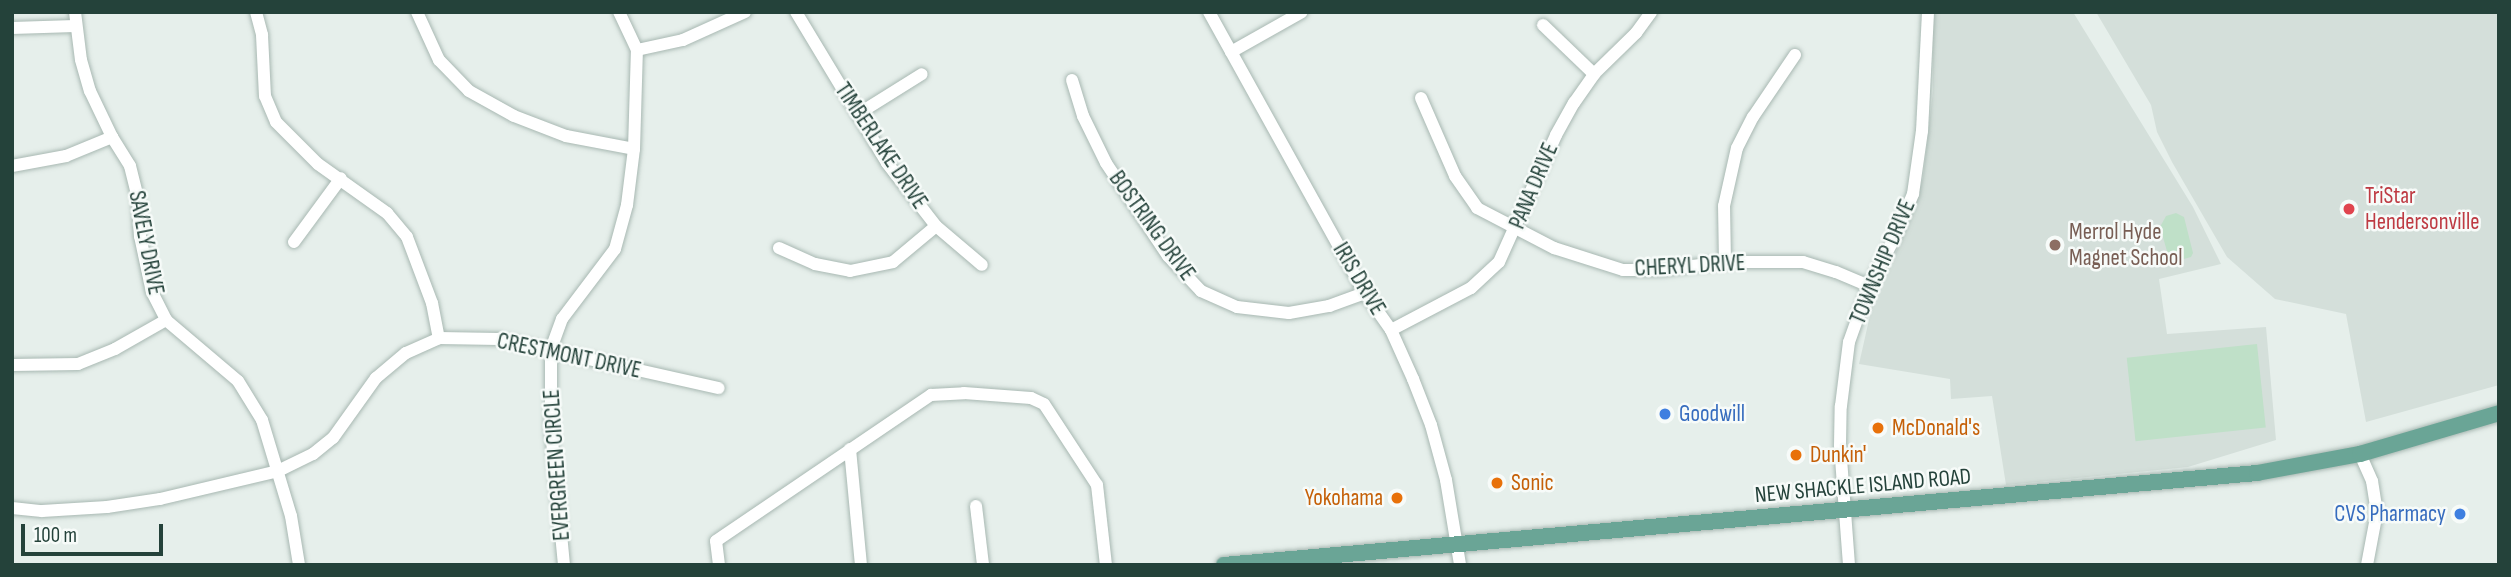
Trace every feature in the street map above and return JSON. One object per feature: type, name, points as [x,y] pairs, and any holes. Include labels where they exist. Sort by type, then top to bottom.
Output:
[{"type":"main road","name":"NEW SHACKLE ISLAND ROAD","points":[[1224,565],[2257,473],[2360,454],[2499,413]]},
{"type":"street","points":[[256,12],[262,35],[265,96],[276,122],[296,145],[387,213],[407,237],[432,303],[439,338]]},
{"type":"street","points":[[417,12],[439,60],[469,91],[514,116],[566,136],[634,149]]},
{"type":"street","name":"EVERGREEN CIRCLE","points":[[564,565],[551,429],[551,349],[562,319],[615,249],[627,205],[634,149],[637,50],[619,12]]},
{"type":"street","points":[[637,50],[683,40],[745,12]]},
{"type":"street","name":"TIMBERLAKE DRIVE","points":[[796,12],[887,163],[936,226],[982,265]]},
{"type":"street","name":"IRIS DRIVE","points":[[1209,12],[1365,293],[1391,330],[1432,425],[1458,543],[1460,565]]},
{"type":"street","points":[[1231,52],[1302,12]]},
{"type":"street","name":"PANA DRIVE","points":[[1391,330],[1471,288],[1499,262],[1516,230],[1556,135],[1594,74],[1636,33],[1651,12]]},
{"type":"street","name":"TOWNSHIP DRIVE","points":[[1849,565],[1843,510],[1841,406],[1850,338],[1869,286],[1895,237],[1913,194],[1922,131],[1928,12]]},
{"type":"street","points":[[12,28],[75,19]]},
{"type":"street","name":"SAVELY DRIVE","points":[[75,19],[90,91],[111,137],[130,166],[138,199],[140,236],[152,292],[166,320],[238,381],[261,420],[291,516],[299,565]]},
{"type":"street","points":[[1543,25],[1594,74]]},
{"type":"street","points":[[1725,262],[1724,206],[1737,148],[1753,117],[1795,55]]},
{"type":"street","points":[[858,114],[922,74]]},
{"type":"street","name":"BOSTRING DRIVE","points":[[1072,80],[1083,116],[1106,163],[1168,256],[1201,290],[1237,307],[1289,313],[1329,306],[1365,293]]},
{"type":"street","name":"CHERYL DRIVE","points":[[1421,98],[1455,176],[1477,208],[1554,248],[1623,270],[1660,270],[1725,262],[1802,262],[1869,286]]},
{"type":"street","points":[[12,166],[66,156],[111,137]]},
{"type":"street","points":[[294,242],[341,178]]},
{"type":"street","points":[[779,248],[815,264],[850,271],[893,262],[936,226]]},
{"type":"street","points":[[12,365],[43,367],[78,363],[114,349],[166,320]]},
{"type":"street","name":"CRESTMONT DRIVE","points":[[12,508],[42,511],[120,505],[171,497],[278,471],[313,454],[333,438],[376,378],[406,353],[439,338],[499,339],[719,388]]},
{"type":"street","points":[[719,565],[716,541],[931,395],[964,393],[1031,398],[1044,404],[1097,485],[1106,565]]},
{"type":"street","points":[[850,449],[861,565]]},
{"type":"street","points":[[2360,454],[2372,481],[2377,512],[2367,565]]},
{"type":"street","points":[[976,506],[983,565]]},
{"type":"shaded area","name":"Merrol Hyde Magnet School","points":[[1933,12],[2073,12],[2193,207],[2221,264],[2159,279],[2167,334],[2266,327],[2276,440],[2188,467],[2006,485],[1992,396],[1951,399],[1950,379],[1859,364],[1873,302],[1908,226],[1923,178],[1933,91]]},
{"type":"shaded area","name":"TriStar Hendersonville","points":[[2096,12],[2499,12],[2499,385],[2366,422],[2346,314],[2275,299],[2227,257],[2157,132],[2151,105]]},
{"type":"green space","points":[[2176,213],[2184,217],[2193,253],[2191,257],[2173,262],[2169,258],[2160,227],[2166,216]]},
{"type":"green space","points":[[2257,344],[2266,428],[2135,441],[2127,358]]},
{"type":"place","name":"TriStar Hendersonville","points":[[2349,209]]},
{"type":"place","name":"Merrol Hyde Magnet School","points":[[2055,245]]},
{"type":"place","name":"Goodwill","points":[[1665,414]]},
{"type":"place","name":"McDonald's","points":[[1878,428]]},
{"type":"place","name":"Dunkin'","points":[[1796,455]]},
{"type":"place","name":"Sonic","points":[[1497,483]]},
{"type":"place","name":"Yokohama","points":[[1397,498]]},
{"type":"place","name":"CVS Pharmacy","points":[[2460,514]]}]
